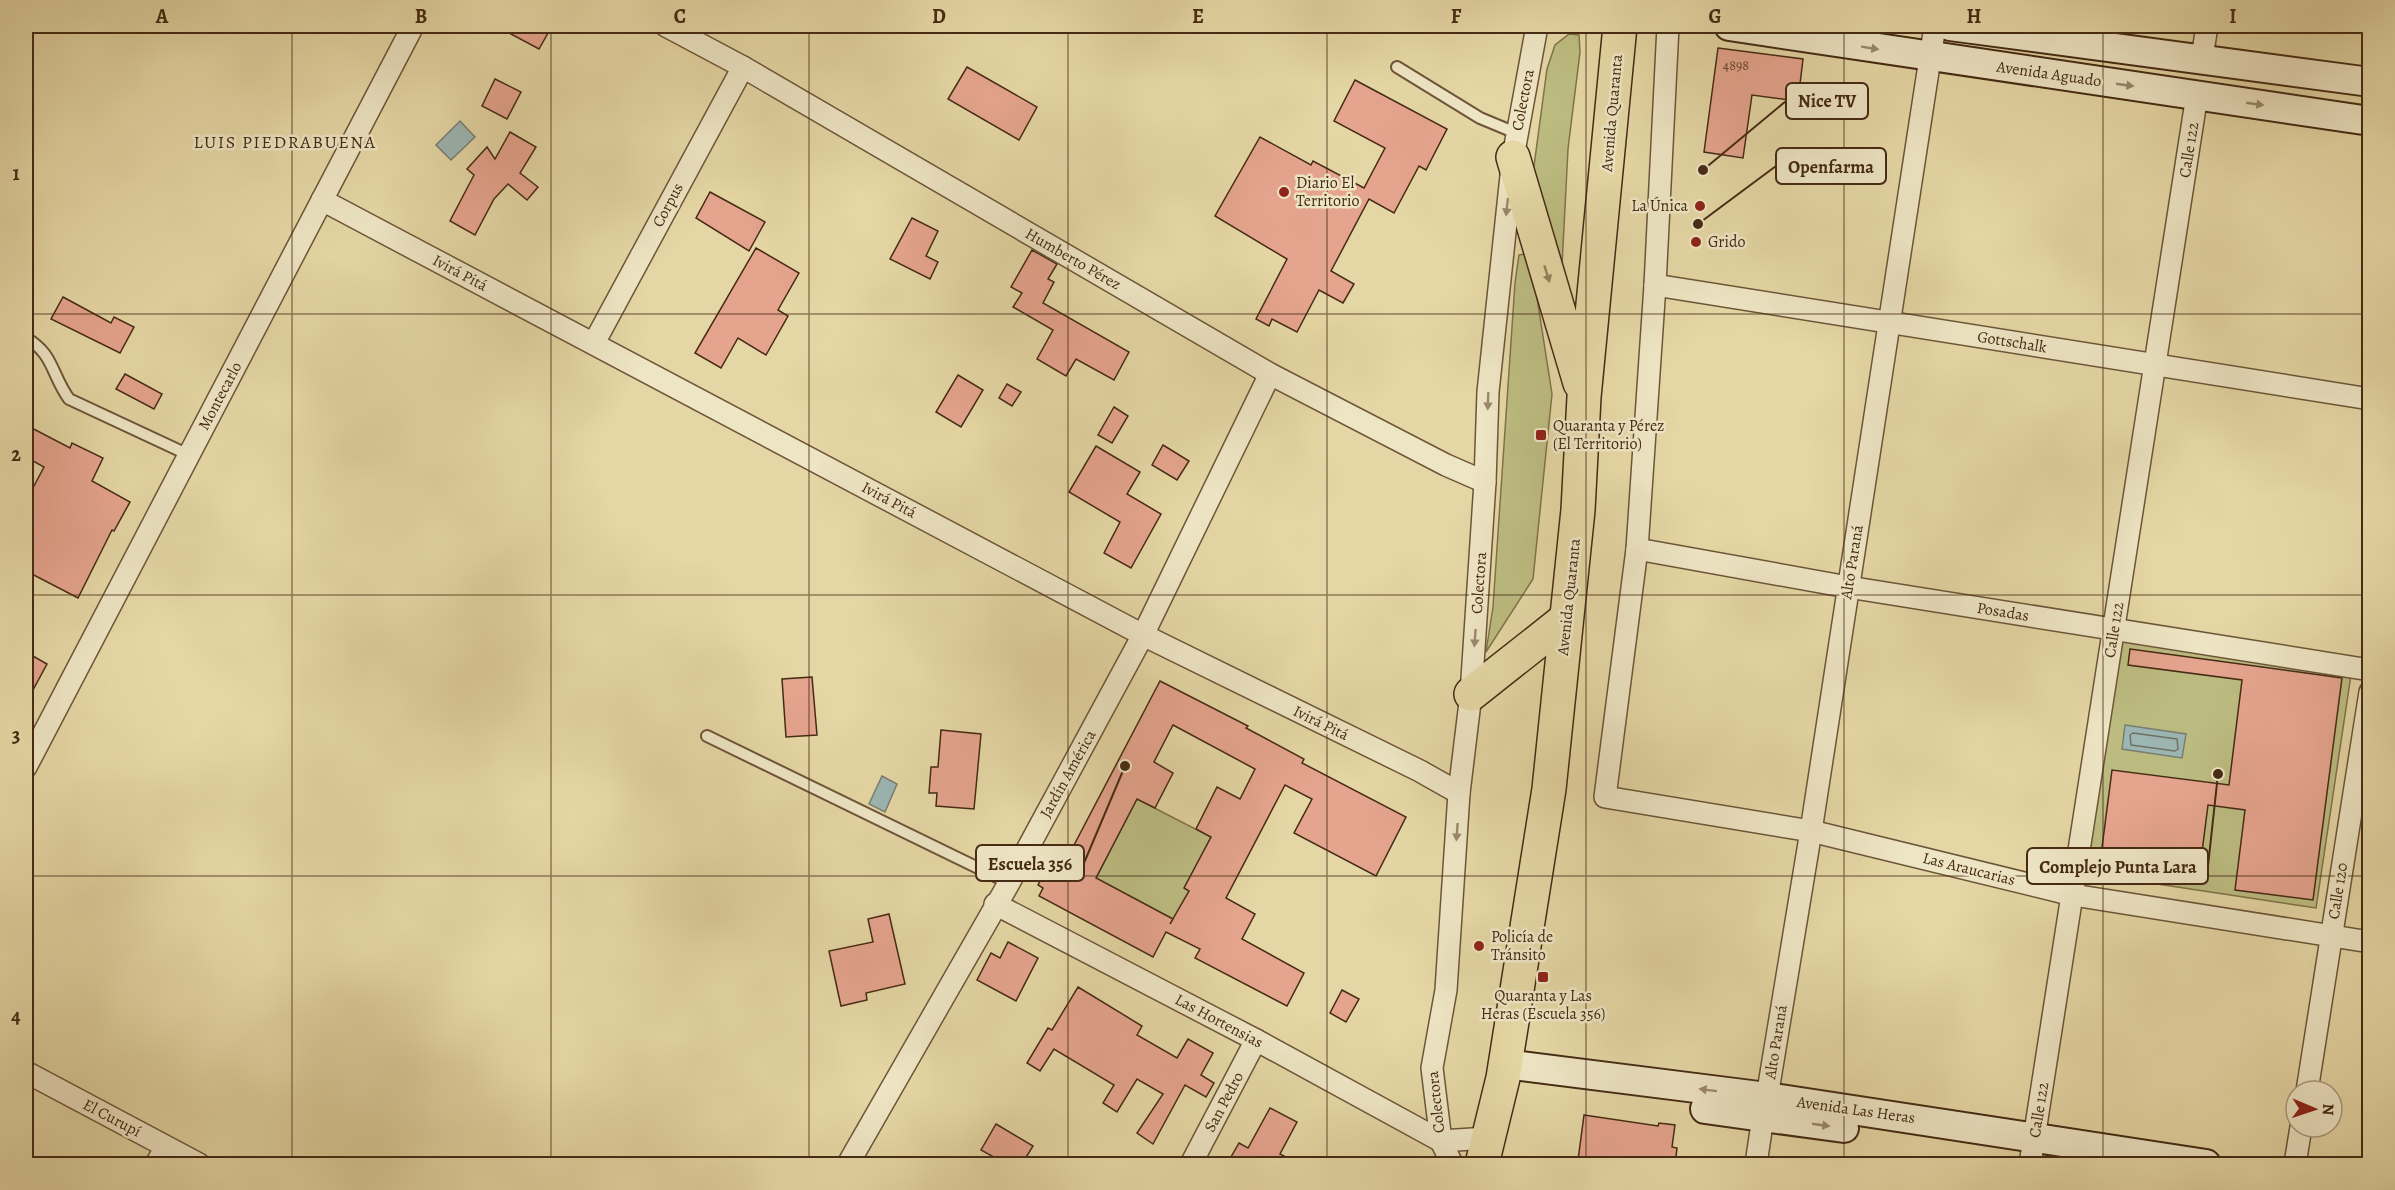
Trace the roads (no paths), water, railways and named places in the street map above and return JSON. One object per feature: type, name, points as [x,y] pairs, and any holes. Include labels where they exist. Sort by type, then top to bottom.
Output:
[{"type":"highway","name":"Avenida Quaranta","points":[[1485,1151],[1504,1071],[1549,789],[1578,510],[1584,398],[1620,26]]},
{"type":"highway","points":[[1514,145],[1584,398]]},
{"type":"highway","points":[[1471,694],[1566,619]]},
{"type":"main road","name":"Avenida Aguado","points":[[1729,26],[2370,121]]},
{"type":"main road","points":[[1950,26],[2370,82]]},
{"type":"main road","name":"Avenida Las Heras","points":[[1504,1071],[1765,1107],[2101,1164]]},
{"type":"main road","name":"Avenida Las Heras","points":[[2032,1151],[2206,1164]]},
{"type":"street","name":"Montecarlo","points":[[26,767],[32,739],[189,454],[413,26]]},
{"type":"street","name":"Humberto Pérez","points":[[666,26],[743,67],[1270,374],[1446,465],[1485,482]]},
{"type":"street","name":"Colectora","points":[[1441,1141],[1432,1068],[1446,990],[1460,793],[1471,694],[1485,482],[1488,392],[1514,145],[1538,26]]},
{"type":"street","points":[[1637,549],[1655,285],[1668,26]]},
{"type":"street","name":"Alto Paraná","points":[[1756,1164],[1811,831],[1935,26]]},
{"type":"street","points":[[2202,58],[2207,26]]},
{"type":"street","name":"Corpus","points":[[594,343],[743,67]]},
{"type":"street","name":"Calle 122","points":[[2032,1151],[2197,95]]},
{"type":"street","name":"Ivirá Pitá","points":[[322,200],[1143,635],[1420,771],[1460,793]]},
{"type":"street","name":"Gottschalk","points":[[1655,285],[2370,399]]},
{"type":"street","name":"Jardín América","points":[[848,1164],[1008,883],[1143,635],[1270,374]]},
{"type":"street","name":"Posadas","points":[[1637,549],[1848,587],[2370,670]]},
{"type":"street","name":"Las Araucarias","points":[[1637,549],[1605,797],[1811,831],[2073,895],[2370,942]]},
{"type":"street","name":"Calle 120","points":[[2309,1079],[2370,692]]},
{"type":"street","name":"Las Hortensias","points":[[995,904],[1256,1040],[1441,1141]]},
{"type":"street","name":"San Pedro","points":[[1191,1164],[1256,1040]]},
{"type":"street","name":"El Curupí","points":[[26,1072],[161,1156],[199,1164]]},
{"type":"street","points":[[2295,1164],[2299,1139]]},
{"type":"street","points":[[1441,1141],[1485,1151]]},
{"type":"street","points":[[1441,1141],[1452,1164]]},
{"type":"lane","points":[[1397,67],[1480,118],[1514,145]]},
{"type":"lane","points":[[26,338],[48,356],[57,383],[69,399],[189,454]]},
{"type":"lane","points":[[707,736],[1008,883]]},
{"type":"water","points":[[460,121],[475,137],[451,160],[436,145]]},
{"type":"water","points":[[2125,725],[2186,734],[2182,758],[2122,749]]},
{"type":"water","points":[[882,776],[897,784],[885,812],[869,804]]},
{"type":"place","name":"Nice TV","points":[[1703,170]]},
{"type":"place","name":"Diario El Territorio","points":[[1284,192]]},
{"type":"place","name":"La Única","points":[[1700,206]]},
{"type":"place","name":"Openfarma","points":[[1698,224]]},
{"type":"place","name":"Grido","points":[[1696,242]]},
{"type":"place","name":"Quaranta y Pérez (El Territorio)","points":[[1541,435]]},
{"type":"place","name":"Escuela 356","points":[[1125,766]]},
{"type":"place","name":"Complejo Punta Lara","points":[[2218,774]]},
{"type":"place","name":"Policía de Tránsito","points":[[1479,946]]},
{"type":"place","name":"Quaranta y Las Heras (Escuela 356)","points":[[1543,977]]},
{"type":"district","name":"LUIS PIEDRABUENA","points":[[285,142]]}]
